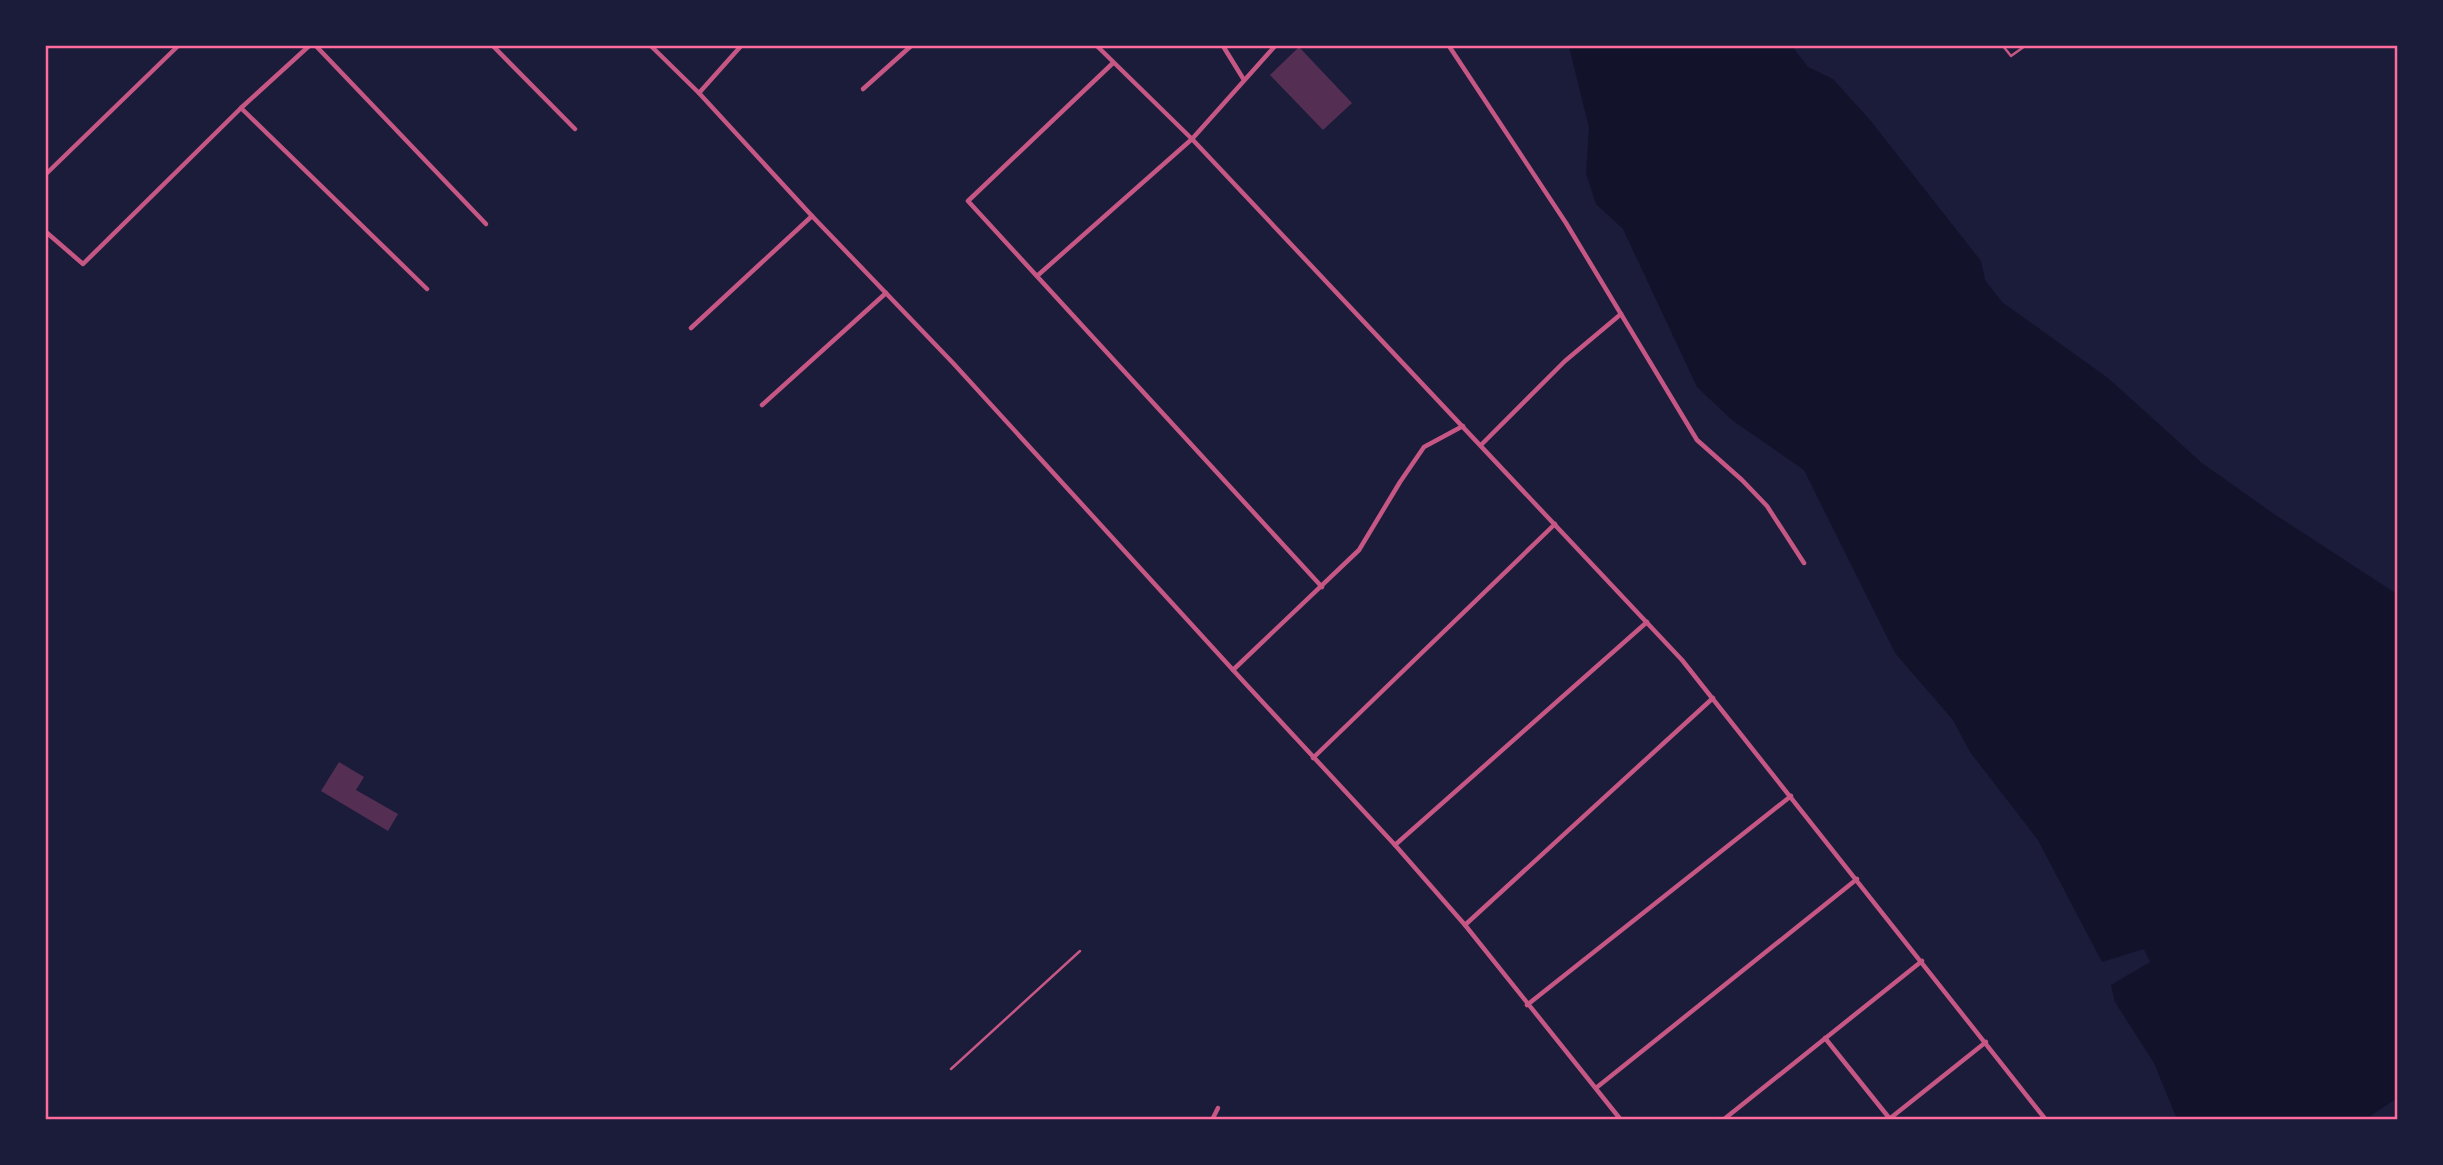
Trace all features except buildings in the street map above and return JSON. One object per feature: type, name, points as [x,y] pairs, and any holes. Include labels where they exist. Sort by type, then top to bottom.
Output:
[{"type":"street","points":[[46,174],[178,46]]},
{"type":"street","points":[[46,232],[83,264],[241,108],[309,46]]},
{"type":"street","points":[[316,46],[486,224]]},
{"type":"street","points":[[493,46],[575,129]]},
{"type":"street","points":[[651,46],[699,93],[887,293],[1395,845],[1465,925],[1621,1119]]},
{"type":"street","points":[[699,93],[741,46]]},
{"type":"street","points":[[863,89],[911,46]]},
{"type":"street","points":[[1097,46],[1192,139],[1682,660],[2046,1119]]},
{"type":"street","points":[[1223,46],[1244,80]]},
{"type":"street","points":[[1037,276],[1192,139],[1275,46]]},
{"type":"street","points":[[1449,46],[1566,223],[1697,440],[1767,506],[1804,563]]},
{"type":"street","points":[[1113,63],[968,201],[1322,587]]},
{"type":"street","points":[[241,108],[427,289]]},
{"type":"street","points":[[691,328],[812,216]]},
{"type":"street","points":[[762,405],[887,293]]},
{"type":"street","points":[[1481,445],[1564,361],[1622,314]]},
{"type":"street","points":[[1233,670],[1359,550],[1424,447],[1463,426]]},
{"type":"street","points":[[1313,758],[1555,524]]},
{"type":"street","points":[[1395,845],[1647,622]]},
{"type":"street","points":[[1465,925],[1713,698]]},
{"type":"street","points":[[1527,1004],[1791,796]]},
{"type":"street","points":[[1596,1088],[1857,879]]},
{"type":"street","points":[[1723,1119],[1922,961]]},
{"type":"street","points":[[1825,1038],[1889,1119],[1986,1042]]},
{"type":"street","points":[[1212,1119],[1218,1108]]},
{"type":"lane","points":[[2003,46],[2011,56],[2025,46]]},
{"type":"lane","points":[[951,1069],[1080,951]]},
{"type":"shaded area","points":[[1569,46],[1792,46],[1808,67],[1833,79],[1870,120],[1981,261],[1985,280],[2002,302],[2108,378],[2202,463],[2274,514],[2397,594],[2397,1098],[2366,1119],[2177,1119],[2154,1063],[2115,1002],[2111,985],[2150,962],[2144,949],[2102,962],[2038,840],[1970,752],[1953,720],[1895,653],[1804,470],[1732,420],[1697,387],[1623,229],[1596,204],[1586,173],[1589,128]]}]
